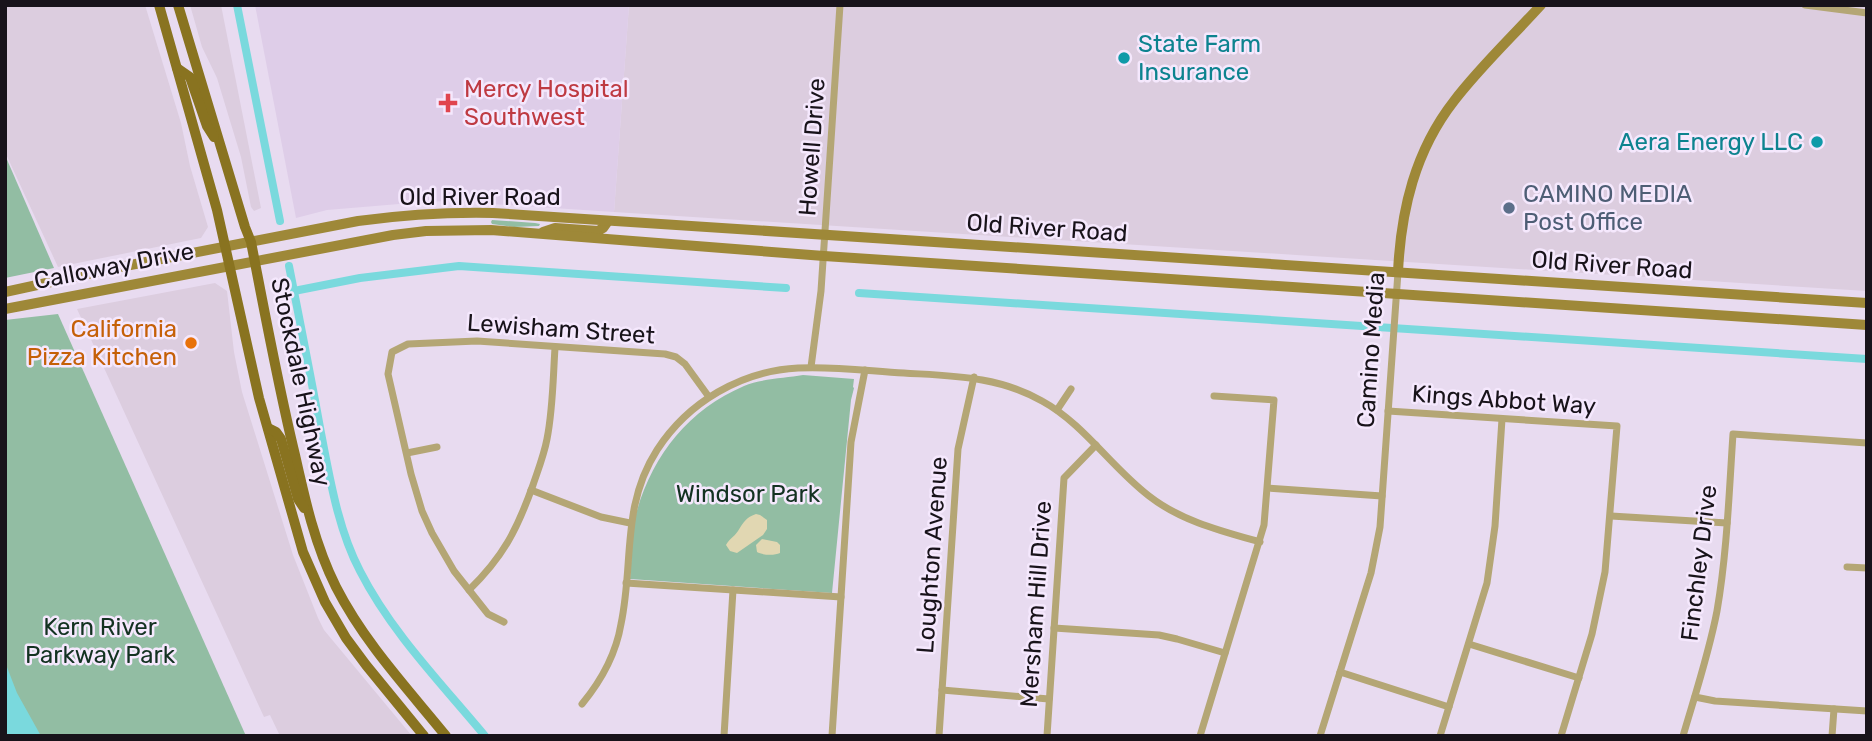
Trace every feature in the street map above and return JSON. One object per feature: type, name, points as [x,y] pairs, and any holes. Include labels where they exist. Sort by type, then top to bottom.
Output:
[{"type":"main road","name":"Stockdale Highway","points":[[159,5],[226,247],[256,381],[301,545],[325,602],[346,638],[424,736]]},
{"type":"main road","name":"Stockdale Highway","points":[[178,5],[251,242],[281,395],[308,513],[330,574],[356,622],[380,656],[446,736]]},
{"type":"main road","name":"Camino Media","points":[[1398,272],[1406,201],[1430,138],[1468,83],[1541,5]]},
{"type":"main road","points":[[177,68],[190,77],[207,126],[222,148]]},
{"type":"main road","name":"Old River Road","points":[[226,247],[358,221],[425,214],[493,214],[1867,303]]},
{"type":"main road","points":[[540,233],[555,228],[598,231],[608,221]]},
{"type":"main road","name":"Old River Road","points":[[230,265],[393,235],[426,231],[491,230],[824,256],[1867,325]]},
{"type":"main road","name":"Calloway Drive","points":[[5,292],[226,247]]},
{"type":"main road","name":"Calloway Drive","points":[[5,309],[230,265]]},
{"type":"main road","points":[[268,428],[276,432],[281,439],[298,499],[308,513]]},
{"type":"street","name":"Howell Drive","points":[[811,368],[826,235],[840,5]]},
{"type":"street","points":[[1805,5],[1867,13]]},
{"type":"street","name":"Camino Media","points":[[1320,736],[1374,562],[1380,527],[1398,272]]},
{"type":"street","name":"Lewisham Street","points":[[407,453],[388,374],[393,352],[408,344],[477,341],[664,354],[676,357],[685,364],[709,397]]},
{"type":"street","points":[[469,590],[493,566],[509,542],[531,490],[547,440],[555,348]]},
{"type":"street","points":[[582,704],[600,679],[616,645],[624,608],[630,523],[641,482],[656,451],[680,422],[709,397],[759,374],[811,368],[865,370],[974,377],[1010,386],[1056,410],[1138,487],[1167,509],[1197,523],[1260,542]]},
{"type":"street","points":[[832,736],[851,442],[865,370]]},
{"type":"street","name":"Loughton Avenue","points":[[939,736],[958,449],[974,377]]},
{"type":"street","points":[[1056,410],[1071,389]]},
{"type":"street","points":[[1200,736],[1264,525],[1274,400],[1214,396]]},
{"type":"street","name":"Kings Abbot Way","points":[[1388,411],[1617,426],[1611,516]]},
{"type":"street","points":[[1440,736],[1487,583],[1492,555],[1502,419]]},
{"type":"street","name":"Finchley Drive","points":[[1683,736],[1706,657],[1722,579],[1733,434],[1867,443]]},
{"type":"street","name":"Mersham Hill Drive","points":[[1047,736],[1064,478],[1096,445]]},
{"type":"street","points":[[437,447],[407,453],[416,492],[432,533],[454,571],[488,614],[504,622]]},
{"type":"street","points":[[1268,488],[1382,496]]},
{"type":"street","points":[[531,490],[601,517],[630,523]]},
{"type":"street","points":[[1562,736],[1600,600],[1611,516],[1727,523]]},
{"type":"street","points":[[1847,567],[1867,568]]},
{"type":"street","points":[[626,583],[841,597]]},
{"type":"street","points":[[724,736],[733,590]]},
{"type":"street","points":[[1054,628],[1159,635],[1225,653]]},
{"type":"street","points":[[1469,644],[1579,678]]},
{"type":"street","points":[[1340,672],[1450,706]]},
{"type":"street","points":[[942,690],[1049,699]]},
{"type":"street","points":[[1695,697],[1715,701],[1867,711]]},
{"type":"street","points":[[1832,736],[1833,709]]},
{"type":"shaded area","points":[[5,5],[145,5],[181,123],[208,227],[201,238],[58,267],[5,152]]},
{"type":"shaded area","points":[[190,5],[221,5],[261,208],[254,211],[217,78],[202,47]]},
{"type":"shaded area","name":"Mercy Hospital Southwest","points":[[255,5],[629,5],[614,212],[445,201],[327,210],[296,218]]},
{"type":"shaded area","points":[[629,5],[1867,5],[1867,291],[614,212]]},
{"type":"shaded area","points":[[215,283],[227,291],[242,392],[293,555],[318,618],[324,630],[412,736],[280,736],[270,715],[264,717],[77,309]]},
{"type":"shaded area","points":[[5,662],[17,693],[41,736],[5,736]]},
{"type":"green space","points":[[5,155],[54,268],[5,278]]},
{"type":"green space","points":[[492,220],[540,224],[514,227],[492,224]]},
{"type":"green space","name":"Kern River Parkway Park","points":[[58,314],[246,736],[5,736],[5,320]]},
{"type":"green space","name":"Windsor Park","points":[[803,375],[854,379],[832,593],[630,579],[636,514],[652,473],[675,437],[706,408],[744,386]]},
{"type":"sand","points":[[756,514],[767,520],[767,529],[763,535],[737,553],[730,551],[727,543],[749,517]]},
{"type":"sand","points":[[762,539],[777,542],[780,545],[780,553],[768,555],[757,552],[756,545]]},
{"type":"waterway","points":[[237,5],[280,221]]},
{"type":"waterway","points":[[289,266],[331,486],[352,555],[386,615],[434,677],[485,736]]},
{"type":"waterway","points":[[294,291],[360,278],[459,266],[786,288]]},
{"type":"waterway","points":[[859,293],[1867,359]]},
{"type":"place","name":"State Farm Insurance","points":[[1124,58]]},
{"type":"place","name":"Mercy Hospital Southwest","points":[[448,103]]},
{"type":"place","name":"Aera Energy LLC","points":[[1817,142]]},
{"type":"place","name":"CAMINO MEDIA Post Office","points":[[1509,208]]},
{"type":"place","name":"California Pizza Kitchen","points":[[191,343]]}]
